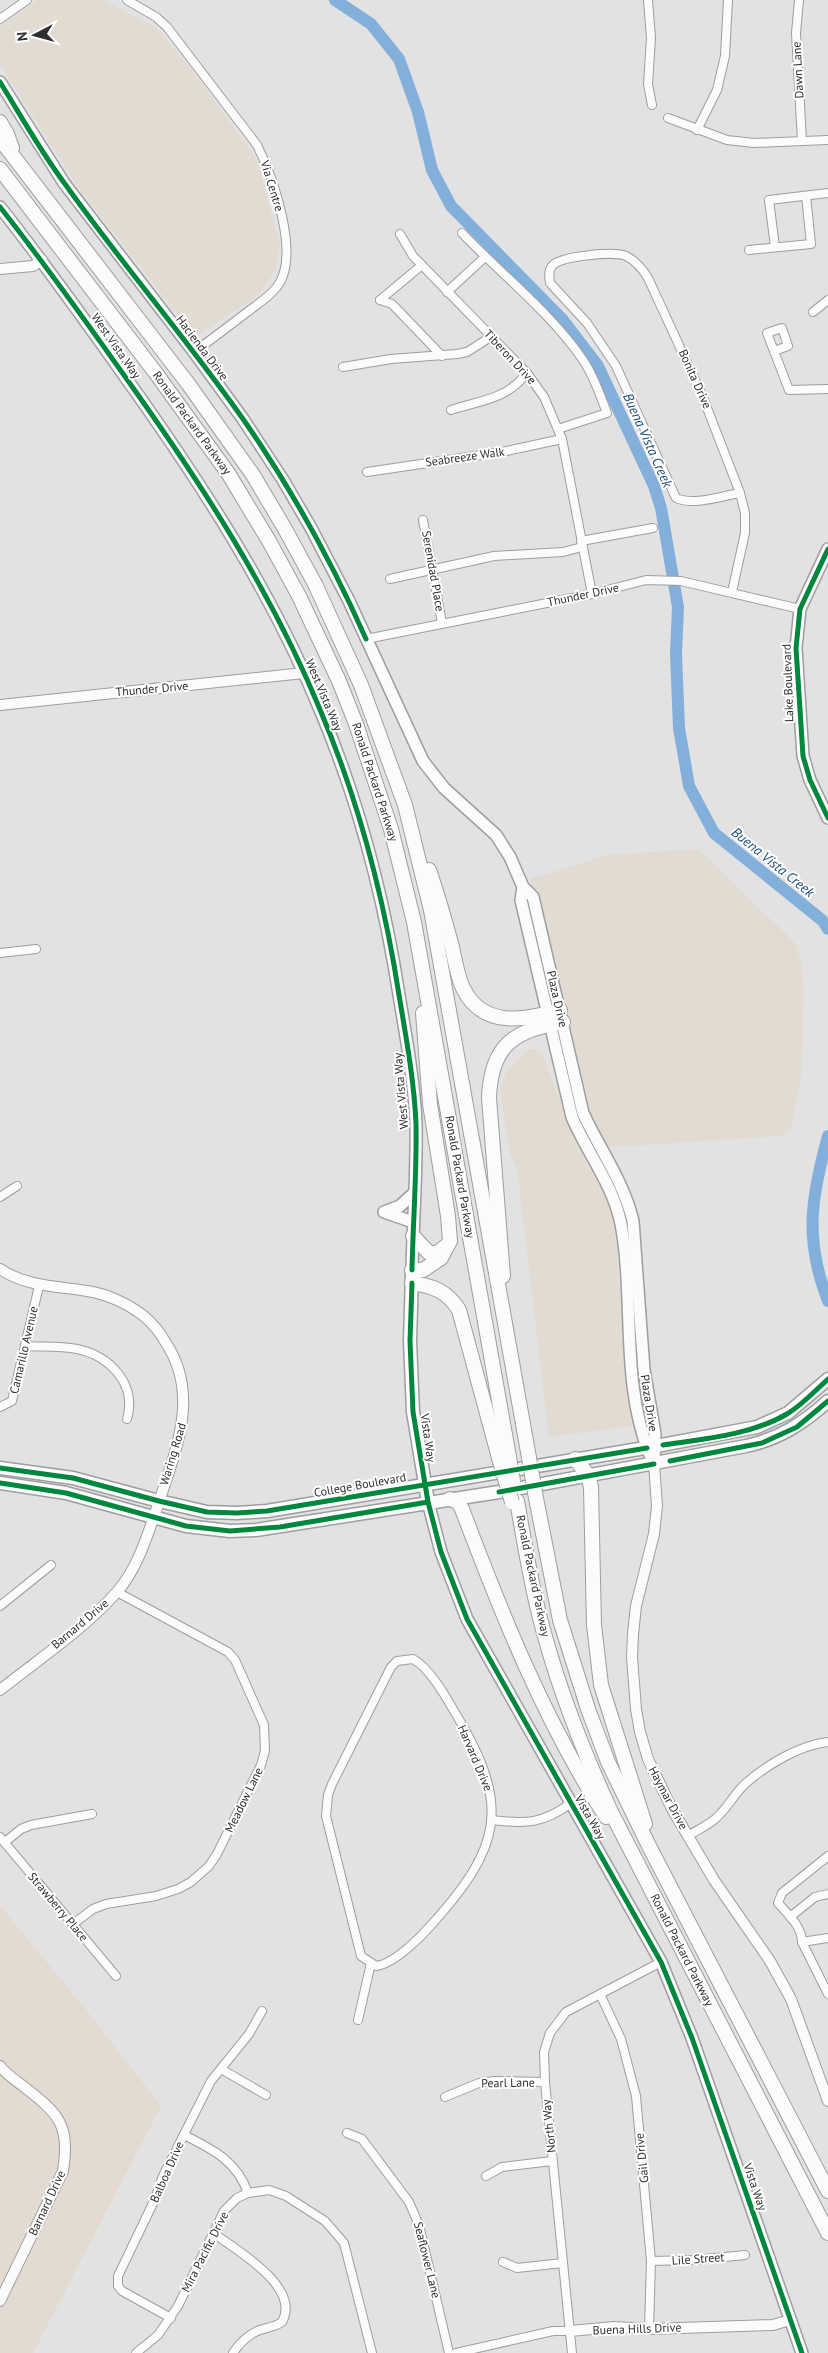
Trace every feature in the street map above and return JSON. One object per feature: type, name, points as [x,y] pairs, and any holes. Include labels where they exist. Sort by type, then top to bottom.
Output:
[{"type":"highway","points":[[0,122],[7,134],[15,158]]},
{"type":"highway","name":"Ronald Packard Parkway","points":[[0,138],[217,424],[285,529],[315,584],[361,685],[405,805],[432,918],[536,1498],[560,1620],[585,1702],[615,1777],[649,1846],[828,2191]]},
{"type":"highway","name":"Ronald Packard Parkway","points":[[0,169],[202,434],[245,500],[300,596],[339,681],[372,769],[403,874],[414,922],[504,1457],[523,1533],[540,1617],[562,1693],[590,1765],[648,1884],[828,2233]]},
{"type":"highway","points":[[405,805],[439,898],[459,976],[469,998],[480,1010],[494,1018],[517,1020],[555,1018]]},
{"type":"highway","points":[[412,1276],[441,1258],[450,1242],[448,1216],[430,1104],[422,1022],[424,983]]},
{"type":"highway","points":[[500,1302],[504,1270],[489,1098],[491,1071],[497,1056],[511,1039],[521,1032],[555,1018]]},
{"type":"highway","points":[[413,1229],[429,1253],[437,1253],[450,1242]]},
{"type":"highway","points":[[412,1276],[443,1291],[453,1299],[459,1310],[504,1457]]},
{"type":"highway","points":[[575,1459],[588,1476],[590,1487],[596,1645],[601,1685],[611,1722],[643,1816],[649,1846]]},
{"type":"highway","points":[[450,1499],[458,1502],[462,1509],[491,1585],[535,1690],[593,1797],[648,1884]]},
{"type":"main road","name":"Hacienda Drive","points":[[0,82],[64,183],[243,419],[283,480],[311,528],[349,601],[366,639]]},
{"type":"main road","name":"West Vista Way","points":[[0,207],[42,260],[186,462],[229,532],[304,673],[349,785],[386,919],[411,1073],[416,1123],[412,1276]]},
{"type":"main road","name":"Lake Boulevard","points":[[828,549],[800,609],[796,648],[803,756],[810,780],[828,818]]},
{"type":"main road","name":"Plaza Drive","points":[[366,639],[423,761],[444,788],[496,835],[510,857],[523,887],[532,897],[572,1117],[616,1203],[623,1240],[638,1416],[641,1434],[651,1447]]},
{"type":"main road","name":"Plaza Drive","points":[[555,1018],[583,1112],[592,1132],[620,1180],[628,1199],[636,1238],[645,1377],[655,1434],[651,1447],[654,1464]]},
{"type":"main road","points":[[413,1194],[400,1206],[384,1212],[413,1229]]},
{"type":"main road","points":[[616,1203],[628,1199]]},
{"type":"main road","name":"Vista Way","points":[[412,1276],[410,1341],[413,1412],[428,1502],[441,1552],[466,1619],[661,1962],[695,2047],[802,2353]]},
{"type":"main road","points":[[630,1332],[642,1340]]},
{"type":"main road","name":"College Boulevard","points":[[0,1468],[72,1478],[158,1502],[207,1512],[267,1511],[651,1447],[757,1427],[778,1419],[806,1399],[828,1379]]},
{"type":"main road","points":[[0,1483],[66,1493],[186,1526],[256,1530],[588,1476],[746,1446],[770,1440],[797,1427],[828,1401]]},
{"type":"main road","points":[[770,1440],[770,1434],[779,1422],[778,1419]]},
{"type":"main road","points":[[746,1446],[749,1436],[757,1427]]},
{"type":"street","points":[[0,19],[27,0]]},
{"type":"street","name":"Via Centre","points":[[127,0],[156,17],[167,27],[257,145],[266,163],[286,236],[288,250],[287,266],[278,287],[194,352]]},
{"type":"street","points":[[648,0],[652,38],[648,84],[652,105]]},
{"type":"street","points":[[697,130],[717,90],[725,56],[728,0]]},
{"type":"street","name":"Dawn Lane","points":[[799,0],[796,33],[802,141]]},
{"type":"street","points":[[668,118],[727,140],[754,144],[828,140]]},
{"type":"street","points":[[775,247],[769,200],[828,193]]},
{"type":"street","points":[[749,250],[811,244],[806,196]]},
{"type":"street","points":[[462,232],[565,336],[584,362],[607,413],[558,429]]},
{"type":"street","name":"Tiberon Drive","points":[[400,234],[413,256],[527,373],[544,397],[562,439],[592,594]]},
{"type":"street","name":"Bonita Drive","points":[[732,592],[746,533],[745,513],[740,493],[702,395],[648,278],[641,266],[624,255],[614,254],[566,258],[559,261],[550,270],[550,283],[587,323],[616,366],[676,498],[683,502],[740,493]]},
{"type":"street","points":[[447,292],[485,257]]},
{"type":"street","points":[[0,269],[33,266],[42,260]]},
{"type":"street","points":[[422,265],[380,300],[392,304],[442,356]]},
{"type":"street","points":[[813,312],[828,301]]},
{"type":"street","points":[[342,367],[391,358],[442,356],[467,352],[492,336]]},
{"type":"street","points":[[774,351],[790,390],[828,388]]},
{"type":"street","points":[[450,410],[483,402],[507,392],[527,373]]},
{"type":"street","name":"Seabreeze Walk","points":[[367,472],[502,452],[562,439]]},
{"type":"street","name":"Serenidad Place","points":[[423,520],[442,623]]},
{"type":"street","points":[[390,578],[494,556],[563,552],[582,544],[653,528]]},
{"type":"street","name":"Thunder Drive","points":[[366,639],[592,594],[646,580],[681,581],[800,609]]},
{"type":"street","name":"Thunder Drive","points":[[0,705],[304,673]]},
{"type":"street","points":[[0,953],[36,949]]},
{"type":"street","points":[[0,1197],[17,1186]]},
{"type":"street","name":"Waring Road","points":[[0,1269],[40,1286],[89,1291],[122,1302],[146,1317],[171,1350],[183,1383],[185,1414],[181,1436],[154,1516]]},
{"type":"street","name":"Camarillo Avenue","points":[[0,1407],[12,1400],[40,1286]]},
{"type":"street","points":[[26,1346],[76,1349],[95,1355],[115,1369],[123,1380],[129,1394],[127,1419]]},
{"type":"street","name":"Haymar Drive","points":[[654,1464],[657,1506],[654,1534],[636,1606],[633,1634],[636,1709],[648,1759],[672,1809],[714,1880],[770,1960],[791,1999],[828,2101]]},
{"type":"street","name":"Barnard Drive","points":[[0,1690],[94,1616],[117,1592],[134,1568],[154,1516]]},
{"type":"street","points":[[0,1606],[52,1565]]},
{"type":"street","name":"Meadow Lane","points":[[73,1924],[93,1908],[178,1890],[209,1866],[261,1766],[265,1751],[264,1725],[235,1660],[228,1652],[117,1592]]},
{"type":"street","name":"Harvard Drive","points":[[413,1659],[418,1661],[436,1683],[462,1725],[491,1791],[492,1820],[489,1841],[484,1854],[457,1896],[422,1935],[388,1962],[376,1966],[371,1963],[361,1956],[326,1816],[326,1807],[332,1784],[391,1666],[397,1660],[413,1659]]},
{"type":"street","points":[[688,1836],[715,1819],[745,1784],[756,1776],[795,1751],[808,1745],[828,1742]]},
{"type":"street","points":[[492,1820],[516,1823],[547,1819],[571,1803]]},
{"type":"street","points":[[2,1840],[31,1825],[92,1814]]},
{"type":"street","name":"Strawberry Place","points":[[2,1840],[116,1976]]},
{"type":"street","points":[[828,1856],[782,1893],[778,1903],[802,1936],[802,1942],[828,1994]]},
{"type":"street","points":[[790,1917],[815,1897],[828,1894]]},
{"type":"street","points":[[802,1942],[828,1938]]},
{"type":"street","name":"North Way","points":[[572,2353],[544,2082],[544,2058],[550,2033],[566,2012],[661,1962]]},
{"type":"street","points":[[358,2020],[371,1963]]},
{"type":"street","name":"Gail Drive","points":[[600,1994],[621,2039],[636,2096],[651,2261],[650,2329]]},
{"type":"street","name":"Balboa Drive","points":[[171,2318],[122,2291],[118,2286],[118,2276],[211,2081],[249,2034],[262,2011]]},
{"type":"street","name":"Barnard Drive","points":[[0,2066],[50,2107],[63,2127],[67,2147],[63,2171],[0,2301]]},
{"type":"street","points":[[220,2070],[266,2096]]},
{"type":"street","name":"Pearl Lane","points":[[445,2097],[478,2083],[494,2081],[544,2082]]},
{"type":"street","name":"Seaflower Lane","points":[[347,2133],[362,2139],[409,2202],[419,2225],[449,2353]]},
{"type":"street","points":[[184,2135],[219,2153],[235,2167],[248,2193],[269,2190],[286,2196],[325,2221],[337,2233],[344,2242],[348,2255],[372,2353]]},
{"type":"street","points":[[486,2176],[502,2167],[552,2161]]},
{"type":"street","name":"Mira Pacific Drive","points":[[136,2353],[158,2335],[171,2318],[224,2211],[237,2198],[248,2193]]},
{"type":"street","points":[[213,2233],[266,2271],[282,2295],[286,2310],[282,2322],[274,2327],[259,2330],[244,2340],[233,2353]]},
{"type":"street","name":"Lile Street","points":[[651,2261],[695,2260],[745,2255]]},
{"type":"street","points":[[503,2262],[517,2268],[563,2263]]},
{"type":"street","name":"Buena Hills Drive","points":[[456,2353],[553,2331],[614,2327],[650,2329],[773,2324],[790,2320]]},
{"type":"shaded area","points":[[37,0],[103,0],[154,26],[189,66],[256,158],[280,245],[275,271],[259,295],[195,337],[78,187],[0,65],[0,26]]},
{"type":"shaded area","points":[[698,849],[794,942],[801,960],[804,991],[801,1077],[791,1129],[782,1136],[606,1146],[590,1115],[568,1017],[530,879],[608,855]]},
{"type":"shaded area","points":[[529,1049],[537,1049],[545,1060],[574,1141],[603,1192],[614,1220],[632,1426],[549,1437],[517,1168],[510,1155],[500,1089],[507,1070]]},
{"type":"shaded area","points":[[0,1906],[87,2011],[161,2106],[33,2353],[0,2353]]},
{"type":"waterway","name":"Buena Vista Creek","points":[[335,0],[371,24],[399,59],[418,112],[432,170],[451,206],[562,319],[598,366],[654,486],[661,508],[678,607],[676,654],[679,728],[689,786],[714,833],[823,921],[828,929]]},
{"type":"waterway","name":"Buena Vista Creek","points":[[828,1136],[817,1179],[813,1218],[815,1258],[828,1301]]},
{"type":"cycle path","points":[[0,82],[56,172],[177,330],[261,445],[310,526],[366,639]]},
{"type":"cycle path","points":[[0,207],[95,335],[208,498],[258,581],[302,668],[335,746],[369,851],[378,887],[393,959],[409,1059],[416,1123],[412,1270]]},
{"type":"cycle path","points":[[828,549],[800,609],[796,648],[803,756],[810,780],[828,818]]},
{"type":"cycle path","points":[[412,1283],[410,1341],[413,1412],[428,1502],[441,1552],[467,1619],[661,1962],[692,2038],[802,2353]]},
{"type":"cycle path","points":[[663,1445],[726,1435],[758,1427],[787,1414],[828,1379]]},
{"type":"cycle path","points":[[670,1461],[762,1443],[797,1427],[828,1401]]},
{"type":"cycle path","points":[[0,1468],[73,1478],[207,1512],[237,1513],[267,1511],[647,1448]]},
{"type":"cycle path","points":[[499,1492],[654,1464]]},
{"type":"cycle path","points":[[0,1483],[66,1493],[186,1526],[230,1531],[280,1527],[428,1502]]}]
